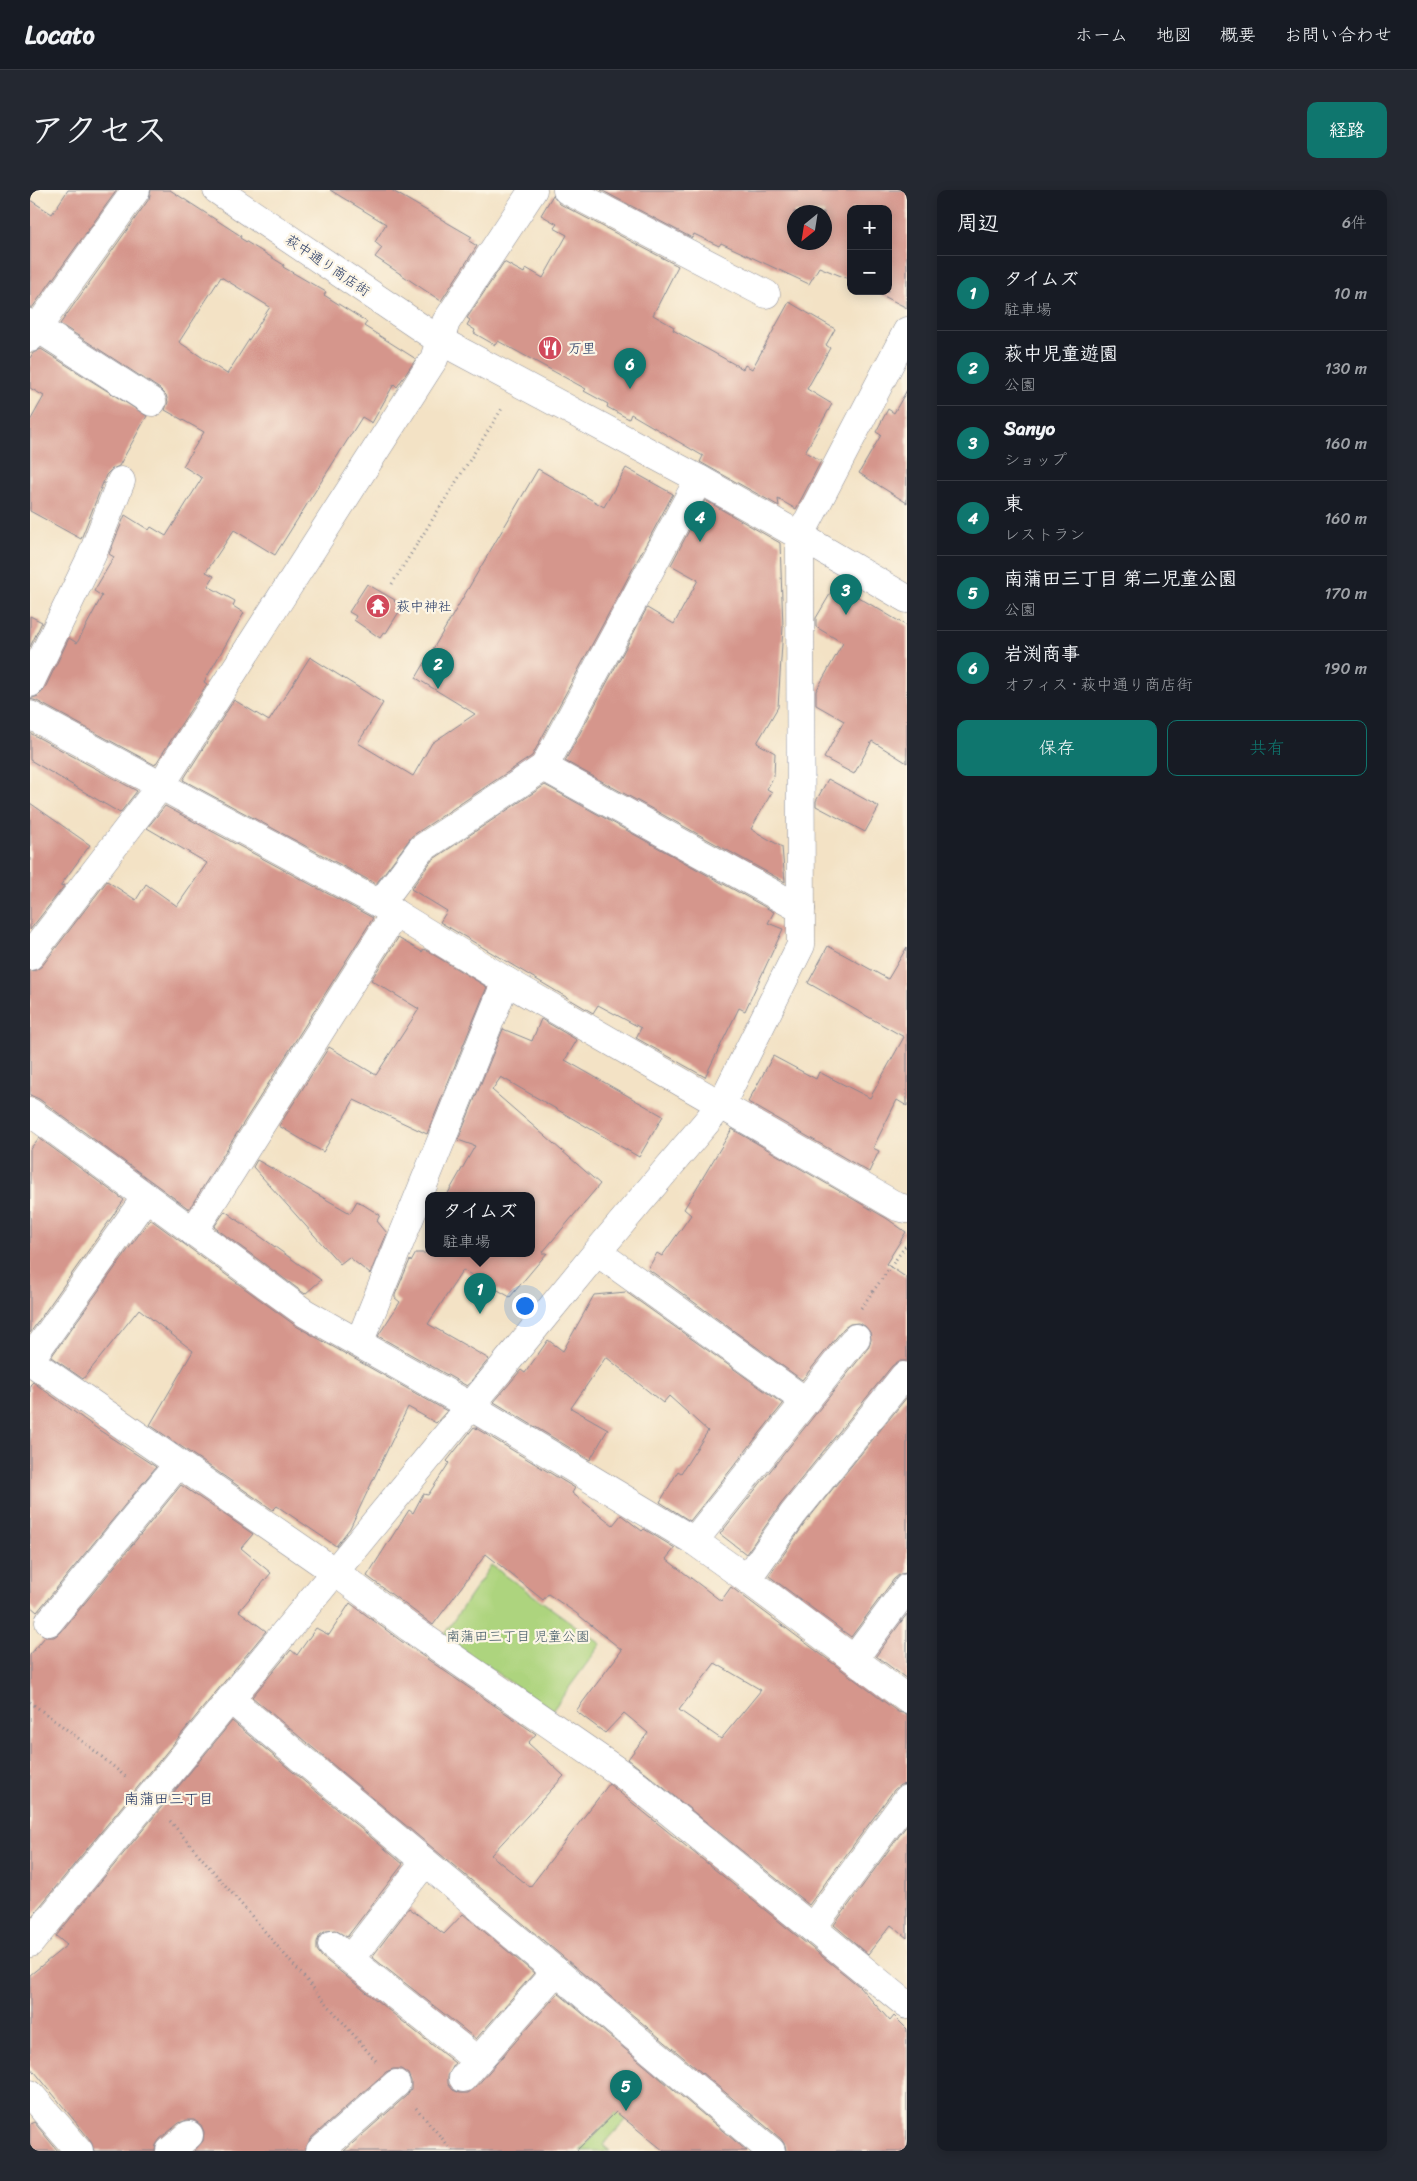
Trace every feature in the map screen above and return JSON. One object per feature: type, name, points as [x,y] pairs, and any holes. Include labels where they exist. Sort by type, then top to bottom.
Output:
[{"type":"street","points":[[136,190],[32,329],[152,402]]},
{"type":"street","name":"萩中通り商店街","points":[[217,190],[439,340],[699,479],[907,599]]},
{"type":"street","points":[[567,190],[766,294]]},
{"type":"street","points":[[30,956],[161,785],[434,359],[446,322],[521,194]]},
{"type":"street","points":[[30,1943],[470,1406],[721,1105],[801,945],[800,536],[897,360],[907,331]]},
{"type":"street","points":[[193,1232],[388,908],[421,849],[544,767],[699,479]]},
{"type":"street","points":[[30,683],[92,555],[121,481]]},
{"type":"street","points":[[33,723],[161,785],[388,908],[506,980],[721,1105],[898,1207],[907,1209]]},
{"type":"street","points":[[544,767],[801,908]]},
{"type":"street","points":[[360,1343],[506,980]]},
{"type":"street","points":[[30,1112],[305,1313],[470,1406],[694,1541],[748,1579],[907,1699]]},
{"type":"street","points":[[146,1197],[30,1361],[335,1572],[410,1628],[629,1779],[907,2005]]},
{"type":"street","points":[[597,1252],[804,1401]]},
{"type":"street","points":[[694,1541],[856,1338]]},
{"type":"street","points":[[748,1579],[793,1514],[904,1376]]},
{"type":"street","points":[[49,1622],[178,1464]]},
{"type":"street","points":[[854,1659],[907,1588]]},
{"type":"street","points":[[230,1699],[771,2151]]},
{"type":"street","points":[[812,1928],[907,1799]]},
{"type":"street","points":[[425,1862],[341,1952],[470,2069],[556,1971]]},
{"type":"street","points":[[320,2151],[396,2084]]},
{"type":"street","points":[[30,2094],[79,2151]]},
{"type":"path","points":[[392,584],[505,404]]},
{"type":"path","points":[[30,1702],[90,1747],[150,1797],[453,2151]]},
{"type":"green space","name":"南蒲田三丁目 児童公園","points":[[491,1565],[601,1644],[552,1711],[443,1636]]},
{"type":"green space","points":[[657,2069],[667,2076],[603,2145],[610,2151],[580,2151]]},
{"type":"building","points":[[68,190],[117,190],[32,308],[30,308],[30,200],[52,214]]},
{"type":"building","points":[[151,190],[170,190],[241,236],[240,238],[284,265],[283,267],[326,292],[324,295],[367,322],[364,326],[416,359],[397,387],[394,384],[372,423],[362,417],[275,555],[234,530],[206,572],[214,576],[208,586],[235,601],[233,606],[244,613],[204,682],[207,684],[155,765],[30,699],[38,696],[44,690],[69,638],[77,643],[102,596],[94,591],[114,557],[109,554],[125,515],[149,530],[151,527],[166,536],[202,478],[183,466],[204,432],[165,410],[168,402],[166,395],[160,389],[60,324],[149,199]],"holes":[[[221,277],[270,307],[227,374],[179,342]]]},
{"type":"building","points":[[330,190],[391,190],[472,237],[469,241],[477,246],[441,301],[375,257],[382,248],[375,242],[386,224]]},
{"type":"building","points":[[601,190],[907,190],[907,308],[882,295],[892,295],[892,205],[847,205],[847,278],[819,267],[809,284],[721,243],[719,246],[694,234],[692,238]]},
{"type":"building","points":[[553,195],[560,204],[678,266],[653,315],[674,327],[673,330],[743,369],[745,365],[752,369],[789,302],[835,329],[826,345],[830,348],[807,389],[832,404],[805,452],[821,461],[796,509],[778,499],[779,506],[700,462],[703,456],[631,414],[629,419],[607,407],[608,404],[584,391],[586,389],[498,341],[495,345],[474,333],[475,330],[467,325],[470,320],[467,318],[504,262],[524,273],[526,268],[543,278],[567,235],[554,228],[557,224],[541,215]]},
{"type":"building","points":[[41,349],[147,416],[119,466],[112,469],[106,475],[81,539],[30,511],[30,421],[44,396],[30,388],[30,358],[33,353]]},
{"type":"building","points":[[907,390],[907,503],[859,473],[881,435],[876,432],[888,409],[894,413]]},
{"type":"building","points":[[626,468],[673,494],[532,756],[412,836],[376,884],[183,780],[234,700],[269,721],[310,657],[383,703],[358,743],[413,776],[432,743],[475,714],[416,678],[538,469],[604,507]]},
{"type":"building","points":[[705,500],[780,543],[783,627],[778,707],[757,743],[775,753],[774,776],[767,789],[772,792],[751,829],[782,847],[785,882],[565,761],[647,608],[674,624],[698,580],[671,565]]},
{"type":"building","points":[[367,584],[395,600],[402,607],[386,633],[384,632],[380,638],[354,620],[356,616],[349,612]]},
{"type":"building","points":[[836,584],[907,626],[907,763],[872,741],[854,774],[824,758],[844,721],[816,705],[816,691],[843,643],[816,627],[816,618]]},
{"type":"building","points":[[30,616],[42,622],[30,647]]},
{"type":"building","points":[[30,733],[137,791],[120,813],[30,760]]},
{"type":"building","points":[[828,779],[879,807],[865,832],[816,806],[816,801]]},
{"type":"building","points":[[545,785],[774,912],[768,923],[783,929],[745,1011],[739,1008],[705,1077],[636,1038],[641,1028],[598,1005],[593,1013],[440,922],[447,911],[411,889],[432,860]]},
{"type":"building","points":[[30,803],[90,845],[60,886],[65,885],[30,930]]},
{"type":"building","points":[[165,806],[373,918],[189,1209],[39,1099],[30,1095],[30,971],[42,966],[107,881],[136,900],[146,884],[177,906],[207,863],[147,828]]},
{"type":"building","points":[[398,938],[422,952],[424,949],[487,987],[427,1134],[354,1100],[323,1152],[279,1126],[329,1047],[376,1075],[419,1009],[371,980]]},
{"type":"building","points":[[828,946],[888,979],[907,947],[907,1106],[897,1100],[873,1148],[879,1151],[869,1172],[748,1102],[773,1056],[816,1079],[819,1072],[870,1098],[904,1037],[808,983]]},
{"type":"building","points":[[541,1019],[577,1040],[565,1060],[663,1116],[639,1157],[501,1077],[492,1090],[600,1184],[542,1253],[547,1253],[510,1297],[463,1270],[428,1324],[489,1359],[467,1386],[378,1336],[400,1302],[395,1298],[395,1295],[410,1260],[411,1262],[416,1253],[425,1253],[425,1257],[535,1257],[535,1192],[449,1192],[475,1146],[458,1140],[503,1029],[532,1041]]},
{"type":"building","points":[[732,1129],[886,1218],[906,1232],[886,1264],[907,1278],[907,1361],[899,1361],[892,1366],[781,1504],[746,1554],[720,1534],[868,1348],[871,1340],[870,1332],[865,1326],[858,1323],[850,1324],[844,1328],[802,1380],[648,1269],[657,1253],[662,1256],[691,1215],[684,1209]]},
{"type":"building","points":[[39,1138],[124,1200],[30,1333],[30,1149]]},
{"type":"building","points":[[257,1160],[350,1213],[357,1201],[380,1215],[377,1221],[387,1233],[370,1274],[349,1257],[340,1264],[253,1167]]},
{"type":"building","points":[[225,1211],[321,1280],[305,1294],[214,1227]]},
{"type":"building","points":[[150,1219],[296,1326],[447,1411],[436,1423],[408,1407],[350,1528],[336,1546],[277,1506],[273,1510],[150,1425],[193,1351],[139,1309],[83,1379],[51,1357]]},
{"type":"building","points":[[626,1292],[783,1404],[690,1521],[660,1502],[678,1471],[681,1473],[708,1431],[669,1396],[663,1403],[606,1357],[571,1408],[608,1429],[590,1460],[494,1402],[521,1370],[525,1373],[548,1340],[563,1351],[594,1295]]},
{"type":"building","points":[[33,1382],[99,1430],[156,1467],[37,1612],[30,1606],[30,1385]]},
{"type":"building","points":[[907,1397],[907,1573],[900,1574],[894,1579],[851,1637],[769,1576],[805,1523]]},
{"type":"building","points":[[474,1427],[575,1488],[572,1493],[613,1525],[621,1515],[642,1531],[644,1529],[675,1548],[666,1559],[721,1601],[731,1587],[898,1712],[907,1714],[907,1784],[900,1785],[894,1790],[809,1905],[628,1759],[648,1733],[624,1713],[605,1733],[576,1711],[622,1650],[576,1613],[548,1594],[543,1600],[486,1554],[433,1625],[367,1576],[409,1510],[413,1513],[423,1494],[428,1495],[449,1463],[447,1461]],"holes":[[[715,1663],[761,1690],[721,1739],[679,1710]]]},
{"type":"building","points":[[181,1485],[253,1534],[241,1548],[271,1573],[239,1611],[266,1631],[32,1916],[30,1915],[30,1655],[45,1637],[54,1637],[61,1632]]},
{"type":"building","points":[[350,1603],[401,1641],[536,1734],[528,1743],[564,1776],[491,1855],[530,1887],[609,1784],[859,1986],[890,2021],[894,2016],[907,2029],[907,2151],[786,2151],[781,2139],[252,1697],[291,1650],[297,1655],[316,1628],[329,1635]]},
{"type":"building","points":[[907,1614],[907,1679],[876,1656]]},
{"type":"building","points":[[232,1721],[403,1864],[347,1937],[335,1930],[326,1931],[320,1935],[317,1942],[317,1950],[322,1957],[455,2063],[448,2076],[448,2084],[453,2090],[460,2093],[468,2093],[475,2088],[558,1993],[747,2151],[664,2151],[616,2112],[576,2151],[344,2151],[406,2096],[411,2089],[411,2081],[408,2074],[401,2069],[393,2069],[386,2072],[310,2139],[305,2151],[194,2151],[203,2141],[204,2132],[201,2125],[194,2120],[187,2120],[179,2123],[160,2139],[155,2151],[94,2151],[91,2141],[30,2066],[30,1975],[67,1945],[56,1936]]},
{"type":"building","points":[[907,1825],[907,1938],[891,1925],[868,1954],[834,1925]]},
{"type":"building","points":[[409,1908],[444,1934],[463,1914],[534,1973],[476,2039],[372,1957]]},
{"type":"building","points":[[34,2122],[58,2151],[30,2151],[30,2124]]},
{"type":"place","name":"万里","points":[[550,348]]},
{"type":"place","name":"岩渕商事","points":[[630,389]]},
{"type":"place","name":"東","points":[[700,542]]},
{"type":"place","name":"萩中神社","points":[[378,606]]},
{"type":"place","name":"Sanyo","points":[[846,615]]},
{"type":"place","name":"萩中児童遊園","points":[[438,689]]},
{"type":"place","name":"タイムズ","points":[[480,1314]]},
{"type":"place","name":"南蒲田三丁目 第二児童公園","points":[[626,2111]]},
{"type":"district","name":"南蒲田三丁目","points":[[169,1799]]}]
